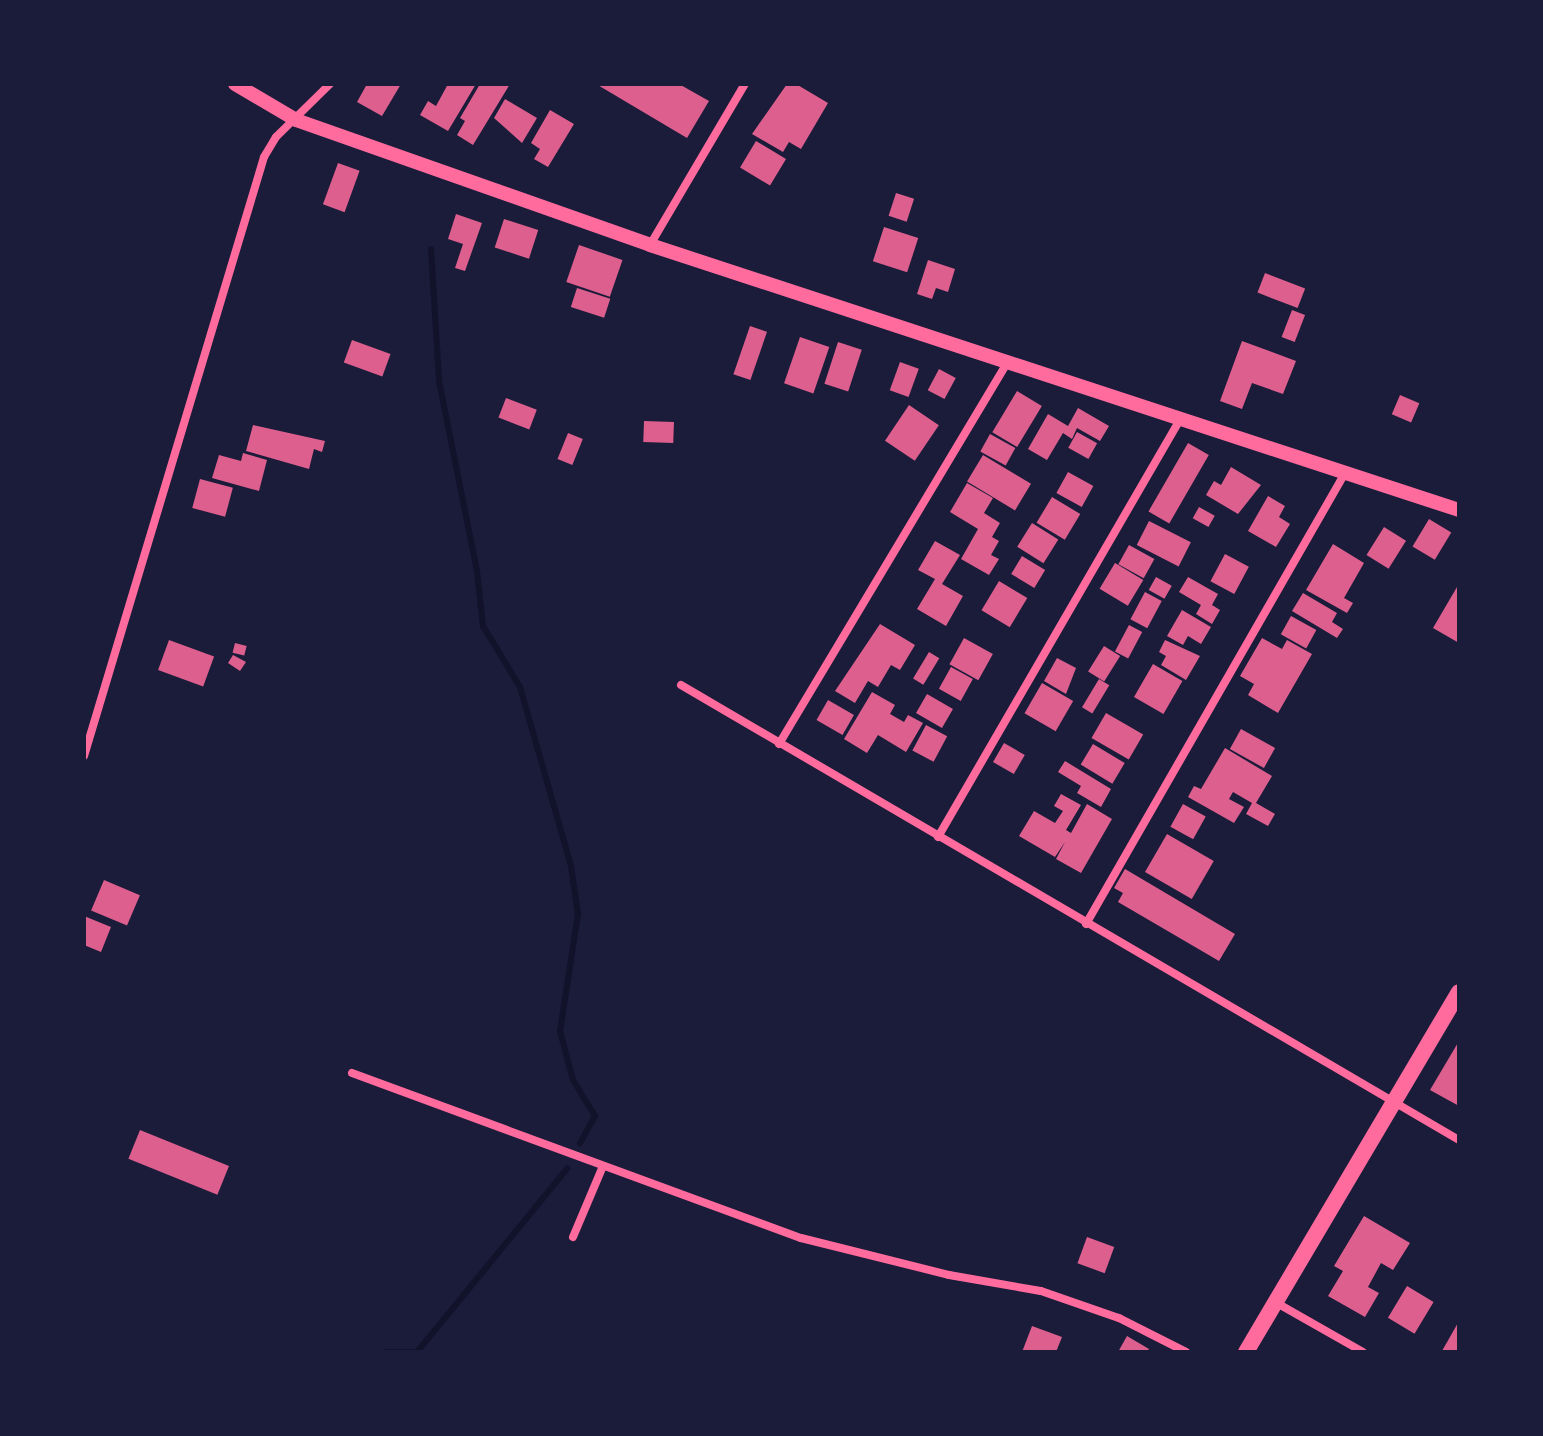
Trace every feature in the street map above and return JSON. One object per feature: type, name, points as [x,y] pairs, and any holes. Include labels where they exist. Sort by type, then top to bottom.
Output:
[{"type":"main road","points":[[1246,1352],[1459,992]]},
{"type":"street","points":[[235,84],[296,120],[650,245],[1459,510]]},
{"type":"street","points":[[84,756],[264,157],[276,137],[330,84]]},
{"type":"street","points":[[650,245],[745,84]]},
{"type":"street","points":[[779,744],[1006,364]]},
{"type":"street","points":[[938,837],[1180,420]]},
{"type":"street","points":[[1086,924],[1345,473]]},
{"type":"street","points":[[681,685],[1459,1140]]},
{"type":"street","points":[[352,1073],[801,1238],[949,1275],[1041,1291],[1119,1318],[1186,1352]]},
{"type":"street","points":[[573,1237],[603,1166]]},
{"type":"street","points":[[1275,1301],[1363,1352]]},
{"type":"building","points":[[367,84],[401,84],[382,116],[357,102]]},
{"type":"building","points":[[448,84],[476,84],[448,131],[420,115],[428,101],[436,106]]},
{"type":"building","points":[[480,84],[510,84],[473,145],[457,135],[465,121],[460,118]]},
{"type":"building","points":[[596,84],[679,84],[709,101],[687,138]]},
{"type":"building","points":[[787,84],[796,84],[828,103],[801,149],[789,142],[783,152],[752,134]]},
{"type":"building","points":[[505,99],[537,118],[522,143],[494,118]]},
{"type":"building","points":[[550,110],[574,124],[548,167],[534,159],[540,149],[531,143]]},
{"type":"building","points":[[756,141],[786,159],[770,186],[740,168]]},
{"type":"building","points":[[338,163],[360,171],[345,212],[323,204]]},
{"type":"building","points":[[896,193],[914,199],[907,222],[889,216]]},
{"type":"building","points":[[456,214],[482,223],[465,271],[455,268],[463,244],[448,239]]},
{"type":"building","points":[[504,219],[538,230],[529,259],[495,248]]},
{"type":"building","points":[[884,227],[918,238],[907,272],[873,261]]},
{"type":"building","points":[[579,245],[622,260],[610,297],[566,282]]},
{"type":"building","points":[[928,260],[955,269],[948,292],[936,288],[932,299],[917,294]]},
{"type":"building","points":[[1265,273],[1305,288],[1298,308],[1257,293]]},
{"type":"building","points":[[577,288],[610,299],[604,318],[571,307]]},
{"type":"building","points":[[1292,310],[1305,315],[1295,342],[1282,337]]},
{"type":"building","points":[[750,326],[767,332],[750,380],[733,374]]},
{"type":"building","points":[[800,337],[829,347],[813,393],[784,383]]},
{"type":"building","points":[[352,340],[391,354],[382,377],[344,363]]},
{"type":"building","points":[[1242,341],[1296,361],[1283,394],[1252,383],[1242,409],[1220,401]]},
{"type":"building","points":[[838,342],[862,350],[848,392],[824,384]]},
{"type":"building","points":[[900,362],[919,369],[909,397],[890,390]]},
{"type":"building","points":[[939,369],[956,378],[945,399],[928,390]]},
{"type":"building","points":[[1017,391],[1042,406],[1017,447],[992,432]]},
{"type":"building","points":[[1400,395],[1419,403],[1411,423],[1392,414]]},
{"type":"building","points":[[506,398],[537,410],[529,429],[498,418]]},
{"type":"building","points":[[909,405],[939,425],[915,461],[885,441]]},
{"type":"building","points":[[1078,408],[1109,426],[1100,441],[1077,428],[1072,439],[1063,433],[1047,460],[1028,449],[1048,414],[1068,426]]},
{"type":"building","points":[[644,421],[674,422],[673,443],[643,442]]},
{"type":"building","points":[[253,425],[325,441],[322,452],[314,449],[309,469],[246,451]]},
{"type":"building","points":[[1077,432],[1097,443],[1088,459],[1068,448]]},
{"type":"building","points":[[568,433],[583,439],[572,465],[558,459]]},
{"type":"building","points":[[990,434],[1015,448],[1006,466],[980,451]]},
{"type":"building","points":[[1188,443],[1209,455],[1169,523],[1148,511]]},
{"type":"building","points":[[243,453],[267,460],[259,491],[212,478],[219,455],[241,461]]},
{"type":"building","points":[[983,455],[1031,484],[1015,510],[967,482]]},
{"type":"building","points":[[1231,467],[1261,485],[1238,514],[1206,495],[1214,481],[1221,485]]},
{"type":"building","points":[[1068,472],[1093,486],[1082,507],[1056,493]]},
{"type":"building","points":[[200,479],[233,488],[225,517],[192,508]]},
{"type":"building","points":[[967,483],[993,498],[984,513],[1000,523],[992,537],[999,541],[991,555],[999,559],[989,575],[961,559],[978,529],[950,512]]},
{"type":"building","points":[[1268,496],[1285,506],[1279,517],[1290,524],[1276,547],[1248,531]]},
{"type":"building","points":[[1052,497],[1080,514],[1065,540],[1037,523]]},
{"type":"building","points":[[1199,507],[1215,516],[1208,527],[1193,518]]},
{"type":"building","points":[[1429,519],[1451,532],[1435,560],[1413,546]]},
{"type":"building","points":[[1149,521],[1191,542],[1179,566],[1137,545]]},
{"type":"building","points":[[1032,523],[1058,539],[1043,563],[1017,547]]},
{"type":"building","points":[[1384,527],[1406,541],[1389,569],[1367,555]]},
{"type":"building","points":[[935,541],[960,555],[942,584],[963,596],[946,626],[917,609],[935,579],[918,570]]},
{"type":"building","points":[[1333,544],[1364,563],[1344,598],[1353,603],[1347,613],[1306,590]]},
{"type":"building","points":[[1129,545],[1154,559],[1144,578],[1118,564]]},
{"type":"building","points":[[1225,554],[1249,567],[1234,594],[1210,581]]},
{"type":"building","points":[[1022,556],[1045,570],[1034,588],[1011,574]]},
{"type":"building","points":[[1115,563],[1143,580],[1128,606],[1100,589]]},
{"type":"building","points":[[1156,577],[1172,586],[1164,599],[1149,590]]},
{"type":"building","points":[[1188,577],[1218,594],[1212,605],[1220,610],[1212,624],[1196,614],[1201,605],[1179,592]]},
{"type":"building","points":[[999,581],[1027,598],[1010,627],[981,610]]},
{"type":"building","points":[[1457,587],[1459,589],[1459,643],[1433,628]]},
{"type":"building","points":[[1145,592],[1162,601],[1147,628],[1130,619]]},
{"type":"building","points":[[1303,593],[1337,613],[1332,622],[1343,629],[1337,638],[1292,611]]},
{"type":"building","points":[[1182,610],[1211,627],[1201,644],[1188,636],[1183,645],[1167,636]]},
{"type":"building","points":[[1291,616],[1316,630],[1306,648],[1281,634]]},
{"type":"building","points":[[880,624],[915,645],[900,670],[891,665],[878,687],[868,681],[855,703],[835,691]]},
{"type":"building","points":[[1129,625],[1142,632],[1128,659],[1115,651]]},
{"type":"building","points":[[964,638],[993,654],[978,680],[949,664]]},
{"type":"building","points":[[1262,638],[1282,649],[1287,640],[1312,654],[1278,713],[1248,695],[1254,684],[1240,676]]},
{"type":"building","points":[[169,640],[214,656],[203,686],[158,670]]},
{"type":"building","points":[[1165,640],[1200,656],[1186,680],[1161,665],[1166,656],[1159,652]]},
{"type":"building","points":[[235,643],[247,646],[244,656],[233,653]]},
{"type":"building","points":[[1104,646],[1120,656],[1104,682],[1088,671]]},
{"type":"building","points":[[929,652],[939,658],[923,685],[913,679]]},
{"type":"building","points":[[233,655],[246,662],[240,671],[228,663]]},
{"type":"building","points":[[1057,658],[1076,668],[1066,694],[1044,681]]},
{"type":"building","points":[[1153,664],[1182,681],[1163,714],[1134,697]]},
{"type":"building","points":[[951,667],[973,679],[961,701],[939,689]]},
{"type":"building","points":[[1099,679],[1109,685],[1092,713],[1082,707]]},
{"type":"building","points":[[1042,683],[1073,701],[1056,731],[1024,713]]},
{"type":"building","points":[[872,692],[895,705],[890,714],[904,722],[908,715],[923,723],[906,752],[878,735],[867,753],[844,739]]},
{"type":"building","points":[[927,694],[953,709],[942,728],[916,713]]},
{"type":"building","points":[[828,700],[854,715],[842,735],[816,720]]},
{"type":"building","points":[[1106,713],[1143,734],[1129,760],[1092,738]]},
{"type":"building","points":[[926,725],[947,736],[934,762],[912,751]]},
{"type":"building","points":[[1241,729],[1275,748],[1264,768],[1230,749]]},
{"type":"building","points":[[1004,743],[1025,755],[1014,774],[993,762]]},
{"type":"building","points":[[1093,744],[1125,763],[1112,784],[1081,765]]},
{"type":"building","points":[[1225,748],[1272,776],[1256,803],[1275,814],[1268,826],[1246,814],[1252,803],[1233,792],[1229,799],[1244,807],[1234,823],[1188,797],[1194,786],[1201,789]]},
{"type":"building","points":[[1065,761],[1111,789],[1101,807],[1077,793],[1081,786],[1058,772]]},
{"type":"building","points":[[1061,794],[1081,805],[1066,830],[1071,833],[1087,804],[1112,819],[1081,873],[1056,859],[1065,842],[1055,857],[1019,836],[1034,811],[1055,823],[1063,811],[1054,806]]},
{"type":"building","points":[[1183,804],[1206,817],[1193,839],[1170,827]]},
{"type":"building","points":[[1167,834],[1214,861],[1192,899],[1145,872]]},
{"type":"building","points":[[1125,869],[1235,934],[1219,961],[1118,902],[1123,893],[1114,888]]},
{"type":"building","points":[[104,880],[140,895],[127,926],[91,910]]},
{"type":"building","points":[[84,916],[111,927],[101,952],[84,945]]},
{"type":"building","points":[[1459,1041],[1459,1106],[1430,1090]]},
{"type":"building","points":[[140,1130],[229,1166],[217,1195],[128,1159]]},
{"type":"building","points":[[1364,1216],[1410,1243],[1393,1270],[1381,1263],[1368,1287],[1379,1293],[1365,1317],[1328,1296],[1343,1271],[1334,1266]]},
{"type":"building","points":[[1087,1237],[1114,1247],[1105,1273],[1077,1263]]},
{"type":"building","points":[[1407,1286],[1434,1302],[1415,1334],[1388,1318]]},
{"type":"building","points":[[1459,1321],[1459,1352],[1443,1352],[1442,1351]]},
{"type":"building","points":[[1032,1326],[1062,1337],[1056,1352],[1022,1352]]},
{"type":"building","points":[[1127,1336],[1149,1349],[1147,1352],[1118,1352]]},
{"type":"waterway","points":[[431,249],[439,381],[477,571],[483,626],[520,687],[571,866],[578,914],[560,1031],[573,1080],[595,1116],[580,1143]]},
{"type":"waterway","points":[[386,1352],[417,1352],[567,1169]]}]
